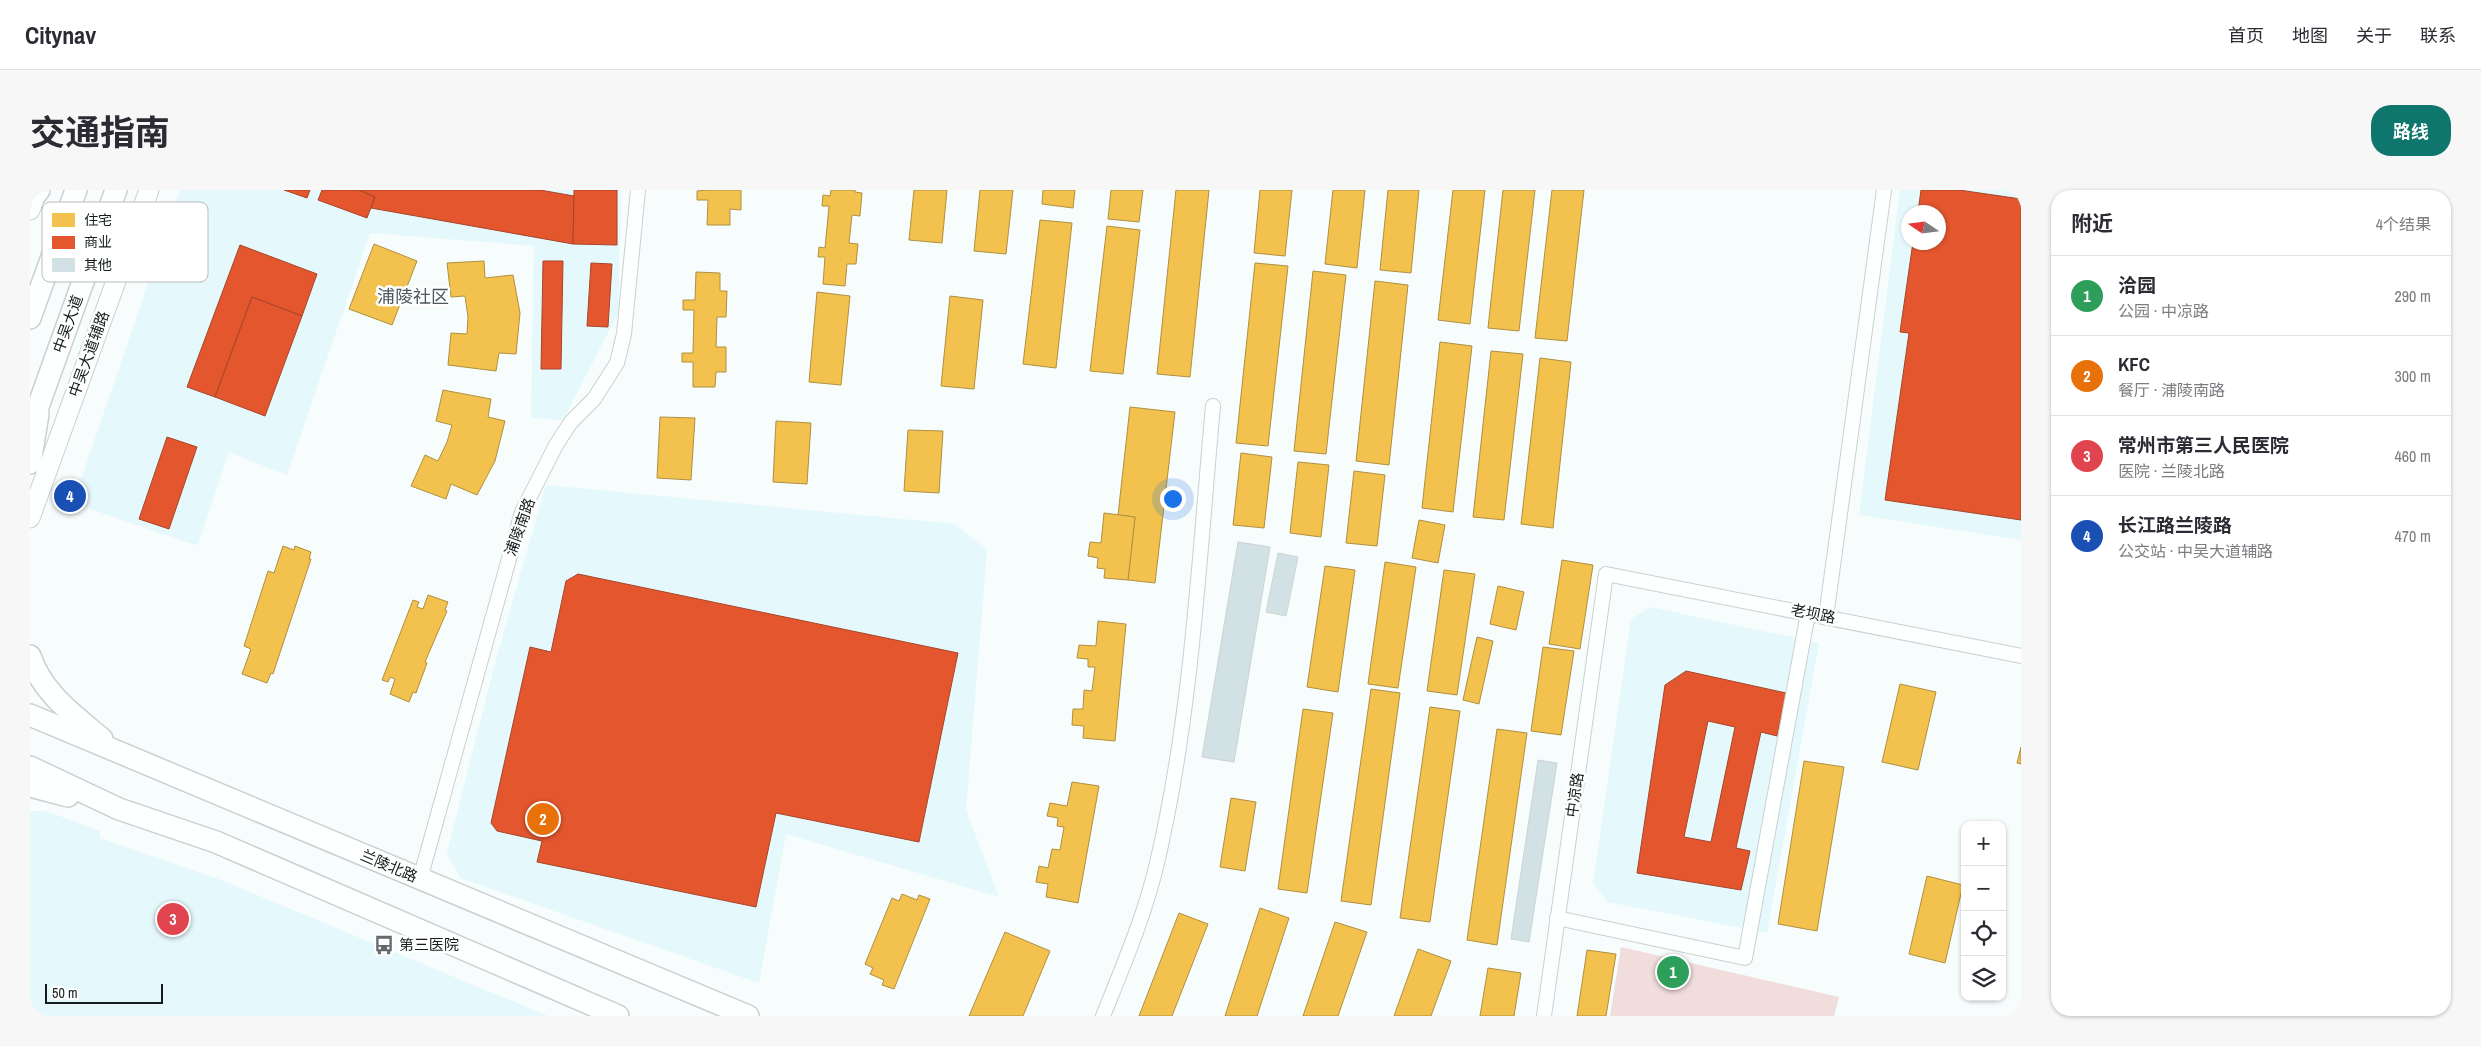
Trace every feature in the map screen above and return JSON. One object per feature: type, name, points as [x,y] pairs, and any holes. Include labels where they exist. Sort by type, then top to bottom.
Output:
[{"type":"main road","points":[[72,202],[76,190]]},
{"type":"main road","name":"中吴大道","points":[[112,202],[116,190]]},
{"type":"main road","points":[[122,202],[127,190]]},
{"type":"main road","name":"中吴大道辅路","points":[[145,202],[149,190]]},
{"type":"main road","points":[[30,318],[43,282]]},
{"type":"main road","name":"中吴大道","points":[[30,429],[84,282]]},
{"type":"main road","name":"中吴大道辅路","points":[[30,518],[116,282]]},
{"type":"main road","points":[[30,463],[39,405]]},
{"type":"main road","points":[[30,656],[34,670],[50,694],[118,752]]},
{"type":"main road","name":"兰陵北路","points":[[30,715],[748,1016]]},
{"type":"main road","points":[[30,767],[119,809]]},
{"type":"main road","points":[[30,786],[119,809],[216,842],[618,1016]]},
{"type":"street","name":"浦陵南路","points":[[420,879],[522,512],[556,445],[571,422],[594,399],[617,363],[624,334],[638,190]]},
{"type":"street","points":[[1826,617],[1884,190]]},
{"type":"street","points":[[1103,1016],[1136,930],[1157,865],[1166,821],[1185,704],[1213,406]]},
{"type":"street","name":"老坝路","points":[[1606,574],[2021,656]]},
{"type":"street","name":"中凉路","points":[[1544,1016],[1606,574]]},
{"type":"street","points":[[1557,918],[1745,958],[1808,613]]},
{"type":"shaded area","points":[[180,190],[621,190],[618,313],[563,420],[531,418],[534,246],[370,233],[287,475],[229,452],[198,545],[189,543],[73,503],[149,282],[208,282],[208,202],[176,202]]},
{"type":"shaded area","points":[[1900,190],[2002,190],[2021,193],[2021,540],[1859,515]]},
{"type":"shaded area","points":[[546,485],[955,524],[987,550],[966,810],[999,897],[786,834],[759,983],[460,878],[447,853],[494,667]]},
{"type":"shaded area","points":[[1650,607],[1819,643],[1767,933],[1608,902],[1593,884],[1631,619]]},
{"type":"shaded area","points":[[30,811],[46,811],[100,831],[100,838],[221,880],[548,1016],[30,1016]]},
{"type":"shaded area","points":[[1621,947],[1839,997],[1834,1016],[1610,1016]]},
{"type":"building: 住宅","points":[[741,190],[741,210],[730,209],[730,225],[707,225],[708,200],[697,200],[697,191]]},
{"type":"building: 住宅","points":[[831,190],[855,190],[855,192],[862,193],[860,216],[852,215],[849,243],[858,244],[856,264],[847,264],[845,286],[823,284],[825,257],[818,257],[819,247],[825,248],[829,206],[822,206],[823,195],[830,196]]},
{"type":"building: 住宅","points":[[914,190],[947,190],[942,243],[909,240]]},
{"type":"building: 住宅","points":[[980,190],[1013,190],[1006,254],[974,251]]},
{"type":"building: 住宅","points":[[1043,190],[1075,190],[1073,208],[1042,204]]},
{"type":"building: 住宅","points":[[1111,190],[1143,190],[1139,222],[1108,219]]},
{"type":"building: 住宅","points":[[1176,190],[1209,190],[1190,377],[1157,374]]},
{"type":"building: 住宅","points":[[1260,190],[1292,190],[1285,256],[1254,253]]},
{"type":"building: 住宅","points":[[1333,190],[1365,190],[1357,268],[1325,264]]},
{"type":"building: 住宅","points":[[1388,190],[1419,190],[1411,273],[1380,270]]},
{"type":"building: 住宅","points":[[1453,190],[1485,190],[1470,324],[1438,320]]},
{"type":"building: 住宅","points":[[1503,190],[1535,190],[1519,331],[1488,328]]},
{"type":"building: 住宅","points":[[1552,190],[1584,190],[1567,341],[1535,338]]},
{"type":"building: 住宅","points":[[1040,220],[1072,223],[1056,368],[1023,364]]},
{"type":"building: 住宅","points":[[1107,226],[1140,230],[1123,374],[1090,371]]},
{"type":"building: 住宅","points":[[374,244],[417,261],[392,325],[349,309]]},
{"type":"building: 住宅","points":[[484,261],[485,278],[513,275],[520,313],[516,354],[499,353],[496,371],[448,365],[451,333],[467,334],[468,317],[465,296],[451,297],[447,263]]},
{"type":"building: 住宅","points":[[1255,263],[1288,266],[1268,446],[1236,443]]},
{"type":"building: 住宅","points":[[1313,271],[1346,275],[1326,454],[1294,451]]},
{"type":"building: 住宅","points":[[696,272],[720,273],[720,291],[727,291],[726,317],[717,317],[716,347],[726,347],[726,372],[716,372],[715,387],[693,387],[693,362],[682,362],[682,353],[693,353],[694,310],[683,310],[683,300],[695,300]]},
{"type":"building: 住宅","points":[[1375,281],[1408,285],[1389,465],[1356,461]]},
{"type":"building: 住宅","points":[[817,292],[850,296],[841,385],[809,382]]},
{"type":"building: 住宅","points":[[950,296],[983,300],[974,389],[941,386]]},
{"type":"building: 住宅","points":[[1440,342],[1472,346],[1453,512],[1422,508]]},
{"type":"building: 住宅","points":[[1491,351],[1523,354],[1504,520],[1473,517]]},
{"type":"building: 住宅","points":[[1540,358],[1571,362],[1553,528],[1521,524]]},
{"type":"building: 住宅","points":[[443,390],[491,399],[488,417],[505,421],[495,461],[477,495],[451,484],[446,499],[411,486],[425,455],[438,461],[447,442],[452,425],[436,421]]},
{"type":"building: 住宅","points":[[1130,407],[1175,412],[1155,583],[1128,580],[1135,517],[1118,515]]},
{"type":"building: 住宅","points":[[660,417],[695,418],[691,480],[657,478]]},
{"type":"building: 住宅","points":[[776,421],[811,423],[807,484],[773,482]]},
{"type":"building: 住宅","points":[[908,430],[943,431],[939,493],[904,491]]},
{"type":"building: 住宅","points":[[1241,453],[1272,457],[1264,528],[1233,525]]},
{"type":"building: 住宅","points":[[1298,462],[1329,465],[1321,537],[1290,533]]},
{"type":"building: 住宅","points":[[1354,471],[1385,475],[1377,546],[1346,543]]},
{"type":"building: 住宅","points":[[1104,513],[1135,517],[1128,580],[1104,578],[1105,569],[1097,568],[1098,558],[1088,556],[1090,542],[1101,543]]},
{"type":"building: 住宅","points":[[1419,520],[1445,525],[1438,563],[1412,558]]},
{"type":"building: 住宅","points":[[283,546],[294,550],[295,546],[311,552],[309,559],[311,559],[273,674],[271,673],[267,683],[242,674],[251,649],[244,646],[268,571],[274,573]]},
{"type":"building: 住宅","points":[[1562,560],[1593,565],[1580,649],[1549,644]]},
{"type":"building: 住宅","points":[[1385,562],[1416,567],[1398,688],[1368,684]]},
{"type":"building: 住宅","points":[[1325,566],[1355,570],[1338,692],[1307,687]]},
{"type":"building: 住宅","points":[[1444,570],[1475,574],[1457,695],[1427,691]]},
{"type":"building: 住宅","points":[[1498,586],[1524,592],[1516,630],[1490,624]]},
{"type":"building: 住宅","points":[[428,595],[448,602],[445,610],[447,611],[425,662],[427,663],[416,693],[413,692],[409,702],[390,694],[395,679],[390,677],[388,682],[382,680],[413,600],[419,602],[417,607],[423,609]]},
{"type":"building: 住宅","points":[[1098,621],[1126,624],[1115,741],[1083,738],[1084,726],[1072,725],[1073,709],[1083,709],[1084,690],[1092,691],[1095,667],[1088,667],[1088,659],[1077,658],[1079,645],[1096,646]]},
{"type":"building: 住宅","points":[[1477,637],[1493,641],[1479,704],[1463,700]]},
{"type":"building: 住宅","points":[[1543,647],[1574,651],[1561,735],[1531,731]]},
{"type":"building: 住宅","points":[[1900,684],[1936,692],[1918,770],[1882,762]]},
{"type":"building: 住宅","points":[[1371,689],[1400,693],[1371,905],[1341,901]]},
{"type":"building: 住宅","points":[[1430,707],[1460,711],[1430,922],[1400,918]]},
{"type":"building: 住宅","points":[[1303,709],[1333,713],[1307,893],[1278,889]]},
{"type":"building: 住宅","points":[[1497,729],[1527,733],[1497,945],[1467,940]]},
{"type":"building: 住宅","points":[[2021,747],[2021,764],[2017,763]]},
{"type":"building: 住宅","points":[[1804,761],[1844,767],[1817,931],[1778,924]]},
{"type":"building: 住宅","points":[[1072,782],[1099,786],[1078,903],[1046,897],[1048,884],[1036,882],[1039,866],[1048,868],[1052,849],[1060,850],[1064,827],[1057,826],[1058,818],[1047,816],[1050,803],[1067,806]]},
{"type":"building: 住宅","points":[[1231,798],[1256,802],[1245,871],[1220,867]]},
{"type":"building: 住宅","points":[[1927,876],[1961,884],[1961,894],[1945,963],[1909,954]]},
{"type":"building: 住宅","points":[[902,894],[917,900],[919,895],[930,899],[894,989],[882,985],[884,980],[870,974],[873,968],[865,964],[892,898],[899,901]]},
{"type":"building: 住宅","points":[[1260,908],[1289,918],[1257,1016],[1225,1016]]},
{"type":"building: 住宅","points":[[1179,913],[1208,924],[1172,1016],[1139,1016]]},
{"type":"building: 住宅","points":[[1335,922],[1367,932],[1338,1016],[1303,1016]]},
{"type":"building: 住宅","points":[[1005,932],[1050,951],[1023,1016],[969,1016]]},
{"type":"building: 住宅","points":[[1418,949],[1451,961],[1431,1016],[1394,1016]]},
{"type":"building: 住宅","points":[[1587,950],[1616,954],[1606,1016],[1577,1016]]},
{"type":"building: 住宅","points":[[1488,968],[1521,973],[1514,1016],[1480,1016]]},
{"type":"building: 商业","points":[[284,190],[310,190],[307,198]]},
{"type":"building: 商业","points":[[322,190],[359,190],[375,197],[367,218],[318,200]]},
{"type":"building: 商业","points":[[359,190],[540,190],[574,196],[573,244],[371,208],[375,197]]},
{"type":"building: 商业","points":[[574,190],[617,190],[617,245],[573,244]]},
{"type":"building: 商业","points":[[1921,190],[1959,190],[2021,199],[2021,520],[1885,500],[1909,333],[1900,332],[1912,250],[1946,250],[1946,205],[1919,205]]},
{"type":"building: 商业","points":[[240,245],[317,274],[302,316],[252,297],[215,397],[187,387]]},
{"type":"building: 商业","points":[[543,261],[563,261],[561,369],[541,369]]},
{"type":"building: 商业","points":[[591,263],[612,264],[608,327],[587,326]]},
{"type":"building: 商业","points":[[252,297],[302,316],[265,416],[215,397]]},
{"type":"building: 商业","points":[[167,437],[197,447],[169,529],[139,519]]},
{"type":"building: 商业","points":[[578,574],[958,653],[919,842],[776,813],[756,907],[537,862],[542,841],[497,831],[491,823],[530,647],[551,652],[566,581]]},
{"type":"building: 商业","points":[[1686,671],[1786,693],[1777,736],[1761,732],[1736,848],[1750,851],[1741,890],[1637,873],[1665,685]],"holes":[[[1708,721],[1735,727],[1711,842],[1684,837]]]},
{"type":"building: 其他","points":[[1238,542],[1270,547],[1234,762],[1202,757]]},
{"type":"building: 其他","points":[[1278,553],[1298,557],[1286,616],[1266,612]]},
{"type":"building: 其他","points":[[1538,760],[1557,763],[1529,942],[1511,939]]},
{"type":"place","name":"长江路兰陵路","points":[[70,496]]},
{"type":"place","name":"KFC","points":[[543,819]]},
{"type":"place","name":"常州市第三人民医院","points":[[173,919]]},
{"type":"place","name":"第三医院","points":[[384,945]]},
{"type":"place","name":"洽园","points":[[1673,972]]},
{"type":"district","name":"浦陵社区","points":[[413,297]]}]
